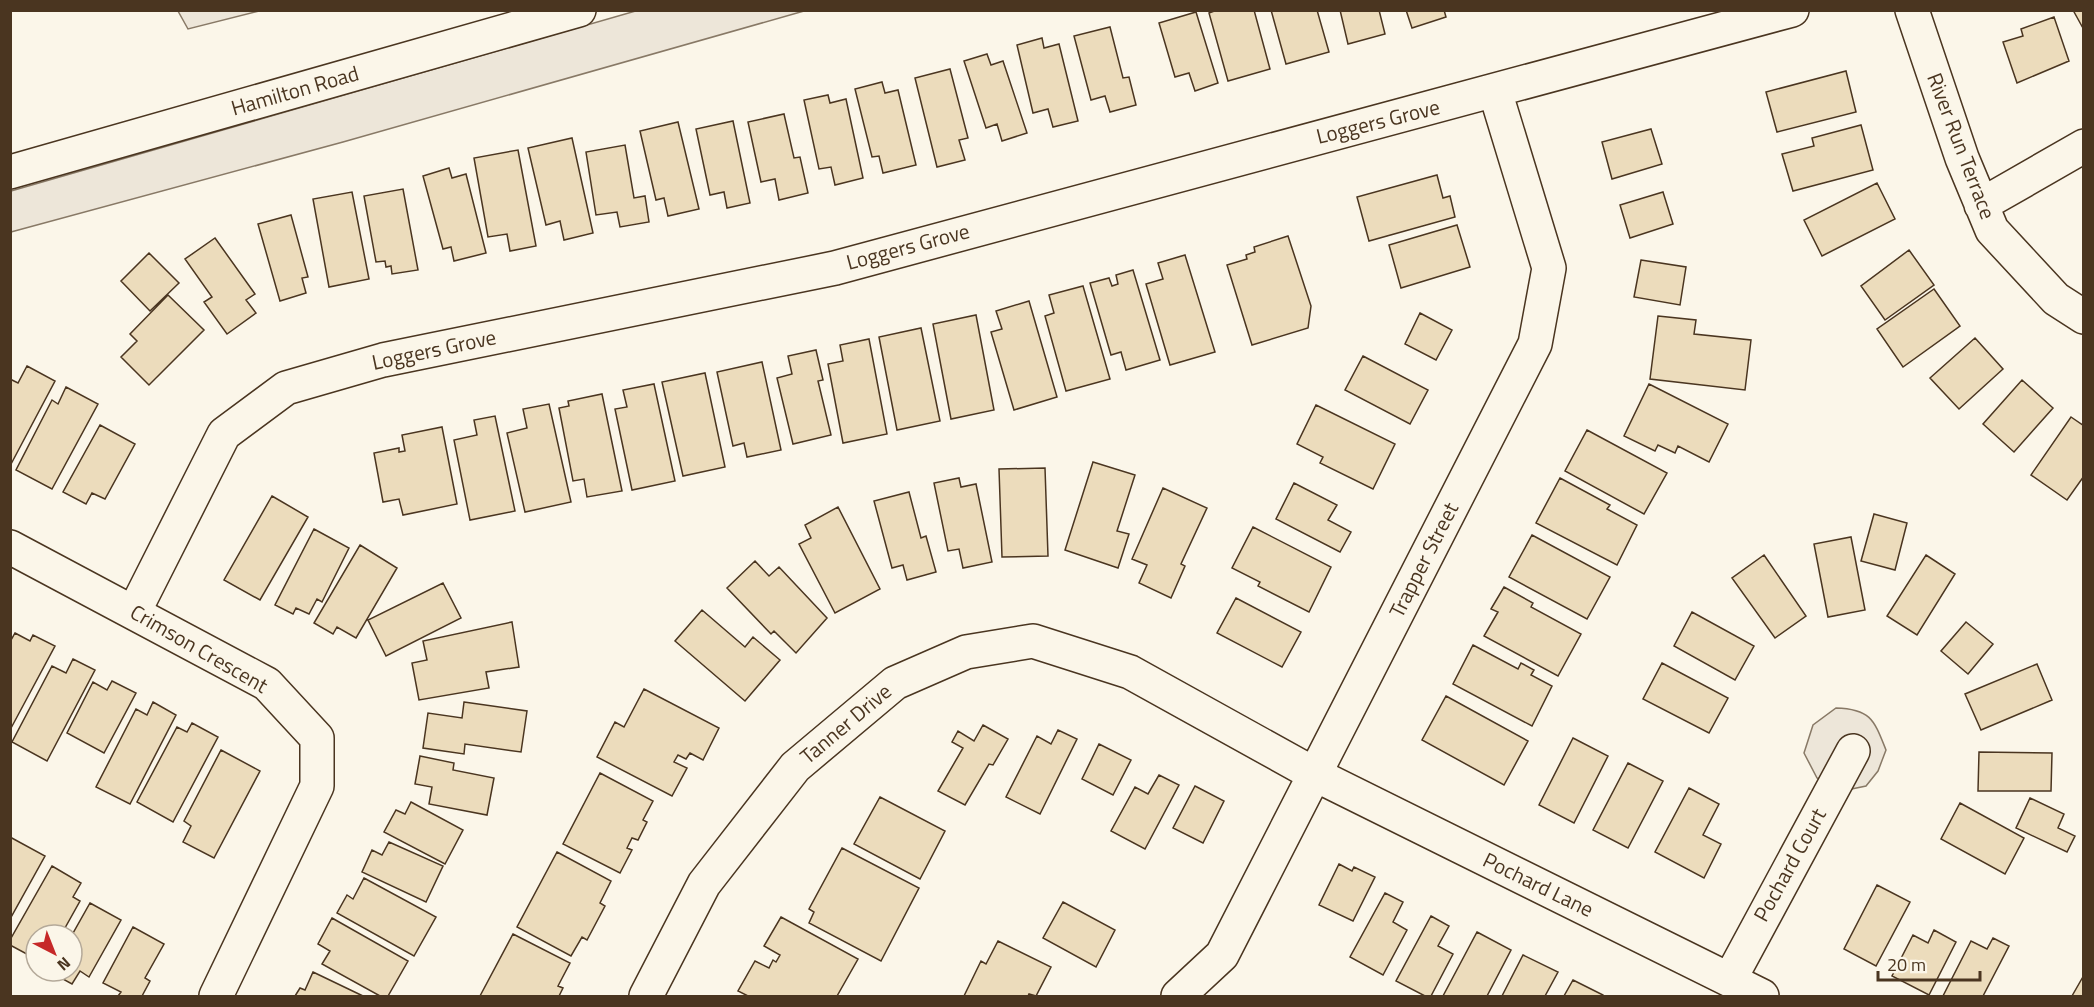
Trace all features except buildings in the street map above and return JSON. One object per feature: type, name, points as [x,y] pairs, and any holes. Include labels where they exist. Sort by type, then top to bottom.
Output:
[{"type":"street","name":"Hamilton Road","points":[[10,172],[579,10]]},
{"type":"street","name":"Loggers Grove","points":[[134,612],[224,434],[286,388],[383,360],[835,268],[1179,173],[1495,91],[1792,10]]},
{"type":"street","name":"River Run Terrace","points":[[1912,10],[1962,158],[1992,230],[2056,299],[2084,317]]},
{"type":"street","name":"Trapper Street","points":[[1178,996],[1222,955],[1535,344],[1549,268],[1495,91]]},
{"type":"street","points":[[1981,205],[2084,146]]},
{"type":"street","name":"Crimson Crescent","points":[[10,547],[267,684],[317,738],[317,786],[216,996]]},
{"type":"street","name":"Tanner Drive","points":[[646,996],[704,884],[795,767],[895,683],[966,652],[1033,641],[1130,672],[1314,774]]},
{"type":"street","name":"Pochard Court","points":[[1730,979],[1853,751]]},
{"type":"street","name":"Pochard Lane","points":[[1314,774],[1762,996]]},
{"type":"shaded area","points":[[639,10],[804,11],[343,142],[11,232],[11,191]]},
{"type":"shaded area","points":[[178,11],[259,11],[188,29]]},
{"type":"shaded area","points":[[1836,708],[1857,711],[1870,718],[1886,750],[1878,771],[1866,786],[1842,791],[1817,778],[1804,753],[1813,725]]}]
